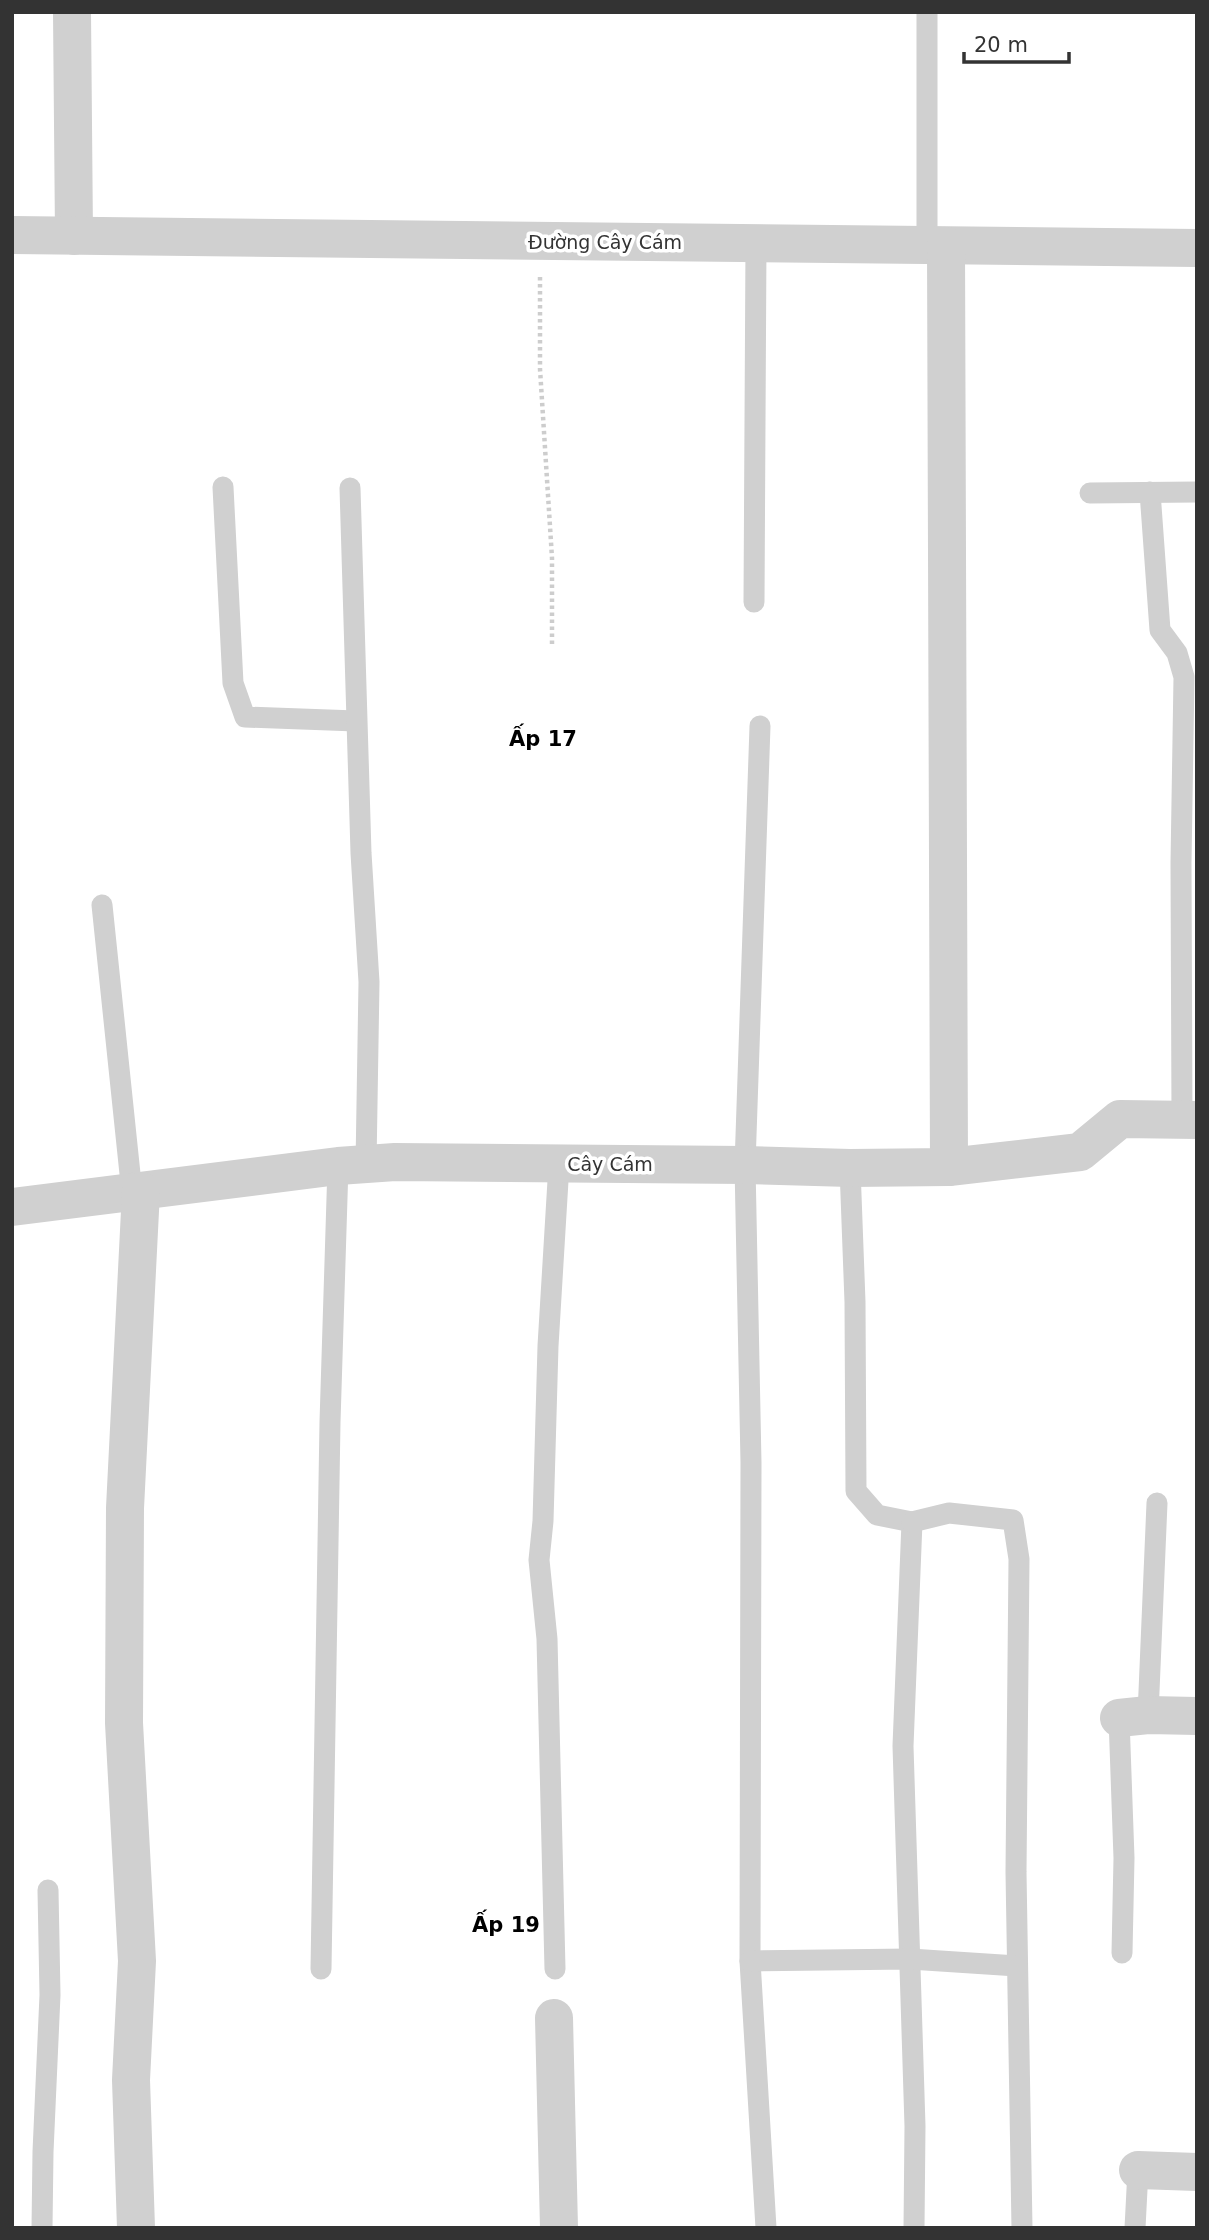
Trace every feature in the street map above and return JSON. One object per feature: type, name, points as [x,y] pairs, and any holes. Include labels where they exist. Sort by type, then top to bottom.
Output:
[{"type":"street","points":[[72,12],[74,236]]},
{"type":"street","name":"Đường Cây Cám","points":[[12,235],[1197,248]]},
{"type":"street","points":[[936,246],[949,1167]]},
{"type":"street","name":"Cây Cám","points":[[12,1207],[395,1163],[949,1167],[1080,1153],[1120,1119],[1189,1120]]},
{"type":"street","points":[[136,2228],[131,2080],[137,1961],[124,1723],[125,1521],[137,1192]]},
{"type":"street","points":[[1134,1716],[1197,1716]]},
{"type":"street","points":[[554,2018],[559,2228]]},
{"type":"street","points":[[1138,2170],[1197,2172]]},
{"type":"lane","points":[[927,12],[936,246]]},
{"type":"lane","points":[[754,602],[756,243]]},
{"type":"lane","points":[[223,487],[233,683],[245,717],[356,721]]},
{"type":"lane","points":[[321,1969],[330,1435],[369,982],[361,853],[350,488]]},
{"type":"lane","points":[[1150,492],[1160,630],[1177,653],[1184,677],[1181,863],[1189,1120]]},
{"type":"lane","points":[[1090,493],[1197,492]]},
{"type":"lane","points":[[760,726],[745,1165],[751,1462],[750,1961],[766,2228]]},
{"type":"lane","points":[[102,905],[137,1192]]},
{"type":"lane","points":[[555,1969],[547,1639],[539,1560],[559,1164]]},
{"type":"lane","points":[[850,1168],[855,1302],[856,1491],[877,1515],[912,1522],[949,1513],[1013,1520],[1020,1559],[1017,1966],[1022,2228]]},
{"type":"lane","points":[[1122,1953],[1124,1858],[1134,1716],[1157,1503]]},
{"type":"lane","points":[[912,1522],[903,1746],[915,2126],[914,2228]]},
{"type":"lane","points":[[42,2228],[50,1995],[48,1890]]},
{"type":"lane","points":[[750,1961],[910,1959],[1017,1966]]},
{"type":"lane","points":[[1135,2228],[1138,2170]]},
{"type":"path","points":[[540,242],[540,369],[552,558],[552,645]]},
{"type":"district","name":"Ấp 17","points":[[543,739]]},
{"type":"district","name":"Ấp 19","points":[[506,1925]]}]
